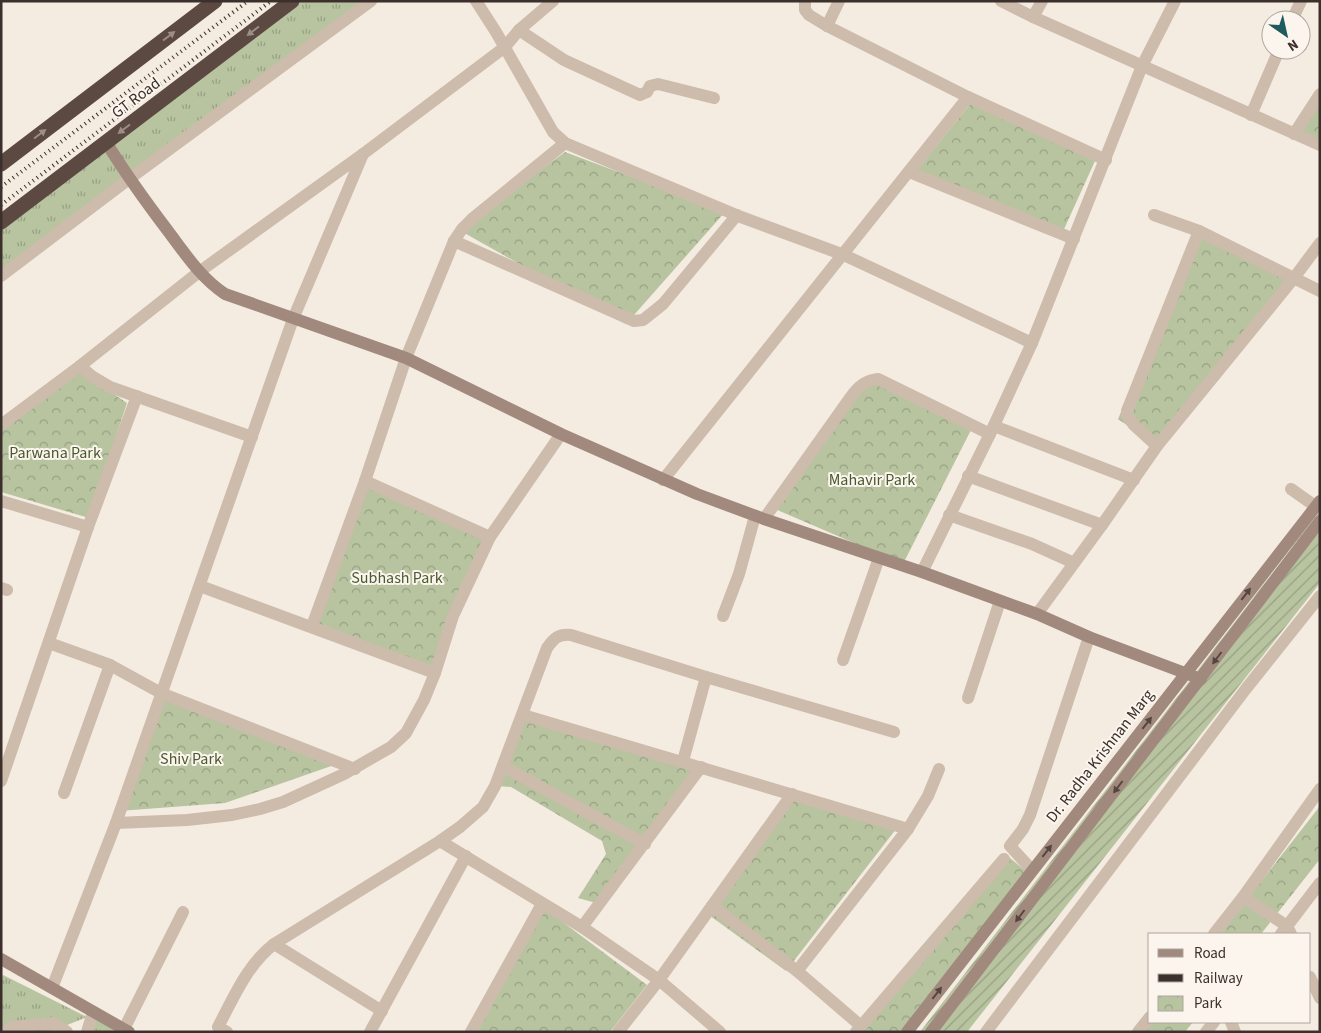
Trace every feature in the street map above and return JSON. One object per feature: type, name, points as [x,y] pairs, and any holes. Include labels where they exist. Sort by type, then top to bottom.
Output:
[{"type":"highway","name":"GT Road","points":[[1,164],[215,1]]},
{"type":"highway","name":"GT Road","points":[[1,222],[292,1]]},
{"type":"street","points":[[1,276],[371,1]]},
{"type":"street","points":[[476,1],[505,47],[553,132],[565,143],[737,215],[844,255],[1032,343]]},
{"type":"street","points":[[1,425],[80,366],[199,272],[363,154],[505,47],[519,30],[553,1]]},
{"type":"street","points":[[805,1],[804,10],[809,16],[968,97],[1106,160]]},
{"type":"street","points":[[828,26],[839,1]]},
{"type":"street","points":[[1002,1],[1033,17],[1320,146]]},
{"type":"street","points":[[1033,17],[1042,1]]},
{"type":"street","points":[[922,572],[992,430],[1032,343],[1142,66],[1175,1]]},
{"type":"street","points":[[519,30],[564,60],[640,95],[647,92],[650,86],[658,84],[714,98]]},
{"type":"street","points":[[1251,114],[1275,60]]},
{"type":"street","points":[[1294,134],[1320,94]]},
{"type":"street","points":[[663,480],[968,97]]},
{"type":"street","points":[[106,142],[129,179],[199,272],[226,294],[406,358],[561,434],[663,480],[760,518],[922,572],[1037,614],[1089,637],[1200,679]]},
{"type":"street","points":[[312,626],[365,481],[406,358],[454,241],[472,219],[565,143]]},
{"type":"street","points":[[52,988],[116,823],[293,319],[363,154]]},
{"type":"street","points":[[909,172],[1074,239]]},
{"type":"street","points":[[454,241],[634,321],[643,320],[663,304],[737,215]]},
{"type":"street","points":[[1154,215],[1199,231],[1320,291]]},
{"type":"street","points":[[1157,446],[1133,424],[1127,415],[1199,231]]},
{"type":"street","points":[[1037,614],[1157,446],[1294,278],[1320,243]]},
{"type":"street","points":[[80,366],[93,377],[110,387],[252,437]]},
{"type":"street","points":[[723,616],[760,518],[859,386],[869,380],[878,378],[992,430],[1134,480]]},
{"type":"street","points":[[1,781],[88,527],[137,396]]},
{"type":"street","points":[[116,823],[187,820],[232,815],[283,802],[355,769],[391,747],[406,733],[424,700],[435,673],[453,616],[490,537],[561,434]]},
{"type":"street","points":[[968,476],[1102,525]]},
{"type":"street","points":[[365,481],[490,537]]},
{"type":"street","points":[[1291,489],[1318,504]]},
{"type":"street","points":[[1,501],[88,527]]},
{"type":"street","name":"Dr. Radha Krishnan Marg","points":[[907,1032],[1185,673],[1316,523],[1318,504]]},
{"type":"street","points":[[949,515],[1032,544],[1074,563]]},
{"type":"street","points":[[931,1032],[1200,679],[1316,523]]},
{"type":"street","points":[[843,660],[879,558]]},
{"type":"street","points":[[200,586],[435,673]]},
{"type":"street","points":[[986,1032],[1245,690],[1320,596]]},
{"type":"street","points":[[968,698],[1000,601]]},
{"type":"street","points":[[227,1032],[218,1027],[252,965],[261,954],[460,827],[483,807],[504,767],[547,648],[554,638],[561,635],[571,635],[894,732]]},
{"type":"street","points":[[1032,870],[1010,846],[1023,829],[1030,815],[1089,637]]},
{"type":"street","points":[[49,643],[110,665],[161,693],[355,769]]},
{"type":"street","points":[[64,793],[110,665]]},
{"type":"street","points":[[683,762],[706,677]]},
{"type":"street","points":[[523,715],[908,828]]},
{"type":"street","points":[[504,767],[645,844]]},
{"type":"street","points":[[582,927],[701,767]]},
{"type":"street","points":[[797,972],[908,828],[928,796],[939,769]]},
{"type":"street","points":[[1215,933],[1243,897],[1320,789]]},
{"type":"street","points":[[618,1032],[659,980],[792,794]]},
{"type":"street","points":[[440,840],[582,927],[659,980],[720,1032]]},
{"type":"street","points":[[370,1032],[466,856]]},
{"type":"street","points":[[712,906],[797,972],[858,1029],[1004,860]]},
{"type":"street","points":[[1243,897],[1286,932],[1320,883]]},
{"type":"street","points":[[471,1032],[542,904]]},
{"type":"street","points":[[3,964],[52,988],[127,1030],[183,912]]},
{"type":"street","points":[[274,944],[382,1011]]},
{"type":"street","points":[[1311,979],[1320,998]]},
{"type":"street","points":[[87,1032],[94,1012]]},
{"type":"street","points":[[1138,1032],[1148,1020]]},
{"type":"street","points":[[5,1032],[12,1028],[54,1023],[67,1032]]},
{"type":"green space","points":[[291,1],[367,1],[1,277],[1,222]]},
{"type":"green space","points":[[1320,101],[1320,145],[1298,136]]},
{"type":"green space","points":[[971,103],[1095,161],[1060,238],[913,175]]},
{"type":"green space","points":[[565,152],[725,212],[626,324],[459,230]]},
{"type":"green space","points":[[1199,231],[1294,278],[1157,446],[1118,419]]},
{"type":"green space","name":"Parwana Park","points":[[79,371],[127,403],[89,518],[1,492],[1,429]]},
{"type":"green space","name":"Mahavir Park","points":[[867,378],[971,430],[903,564],[768,506]]},
{"type":"green space","name":"Subhash Park","points":[[359,484],[487,538],[432,669],[310,620]]},
{"type":"green space","points":[[1320,511],[1320,583],[967,1032],[920,1032]]},
{"type":"green space","name":"Shiv Park","points":[[165,699],[337,764],[225,803],[119,811]]},
{"type":"green space","points":[[521,719],[696,768],[596,903],[578,898],[606,854],[602,841],[511,787],[497,786]]},
{"type":"green space","points":[[792,794],[900,824],[786,971],[702,910]]},
{"type":"green space","points":[[1320,806],[1320,859],[1262,933],[1221,933]]},
{"type":"green space","points":[[1005,854],[1026,871],[900,1032],[861,1032]]},
{"type":"green space","points":[[544,908],[647,985],[610,1032],[475,1032]]},
{"type":"green space","points":[[3,975],[87,1017],[50,1032],[1,1032],[1,978]]},
{"type":"green space","points":[[96,1018],[120,1032],[87,1032]]},
{"type":"green space","points":[[1150,1023],[1192,1023],[1185,1032],[1143,1032]]},
{"type":"railway","points":[[1,187],[248,1]]},
{"type":"railway","points":[[1,205],[271,1]]}]
